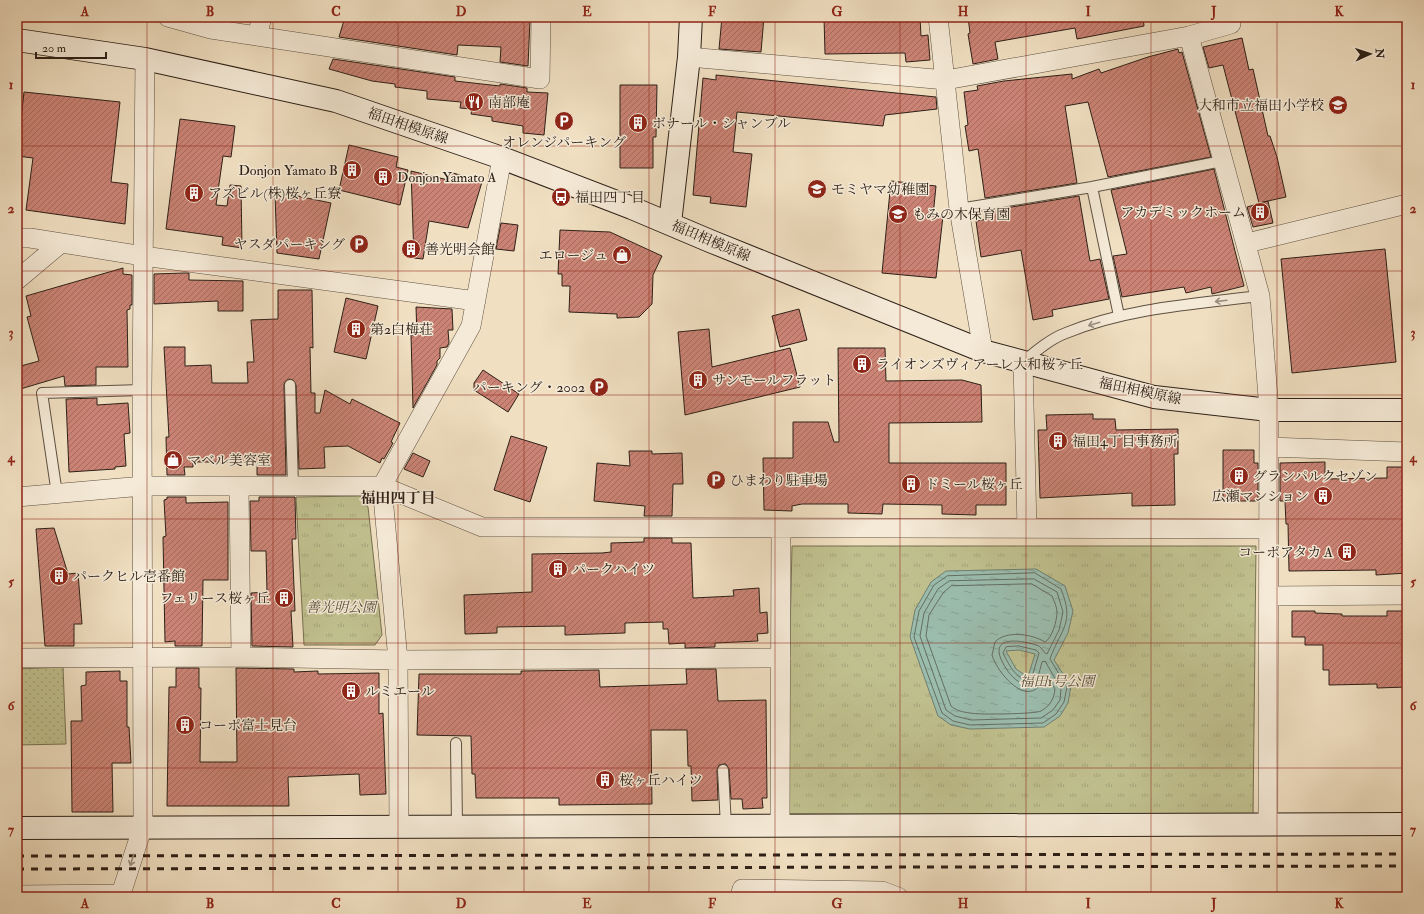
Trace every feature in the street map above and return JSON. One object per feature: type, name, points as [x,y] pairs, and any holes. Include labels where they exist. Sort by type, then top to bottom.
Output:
[{"type":"street","points":[[168,17],[211,29],[540,79],[541,17]]},
{"type":"street","points":[[257,36],[262,17]]},
{"type":"street","points":[[670,223],[689,57],[691,17]]},
{"type":"street","points":[[938,17],[959,209],[983,351]]},
{"type":"street","points":[[689,57],[946,80],[1189,36],[1231,24],[1229,17]]},
{"type":"street","points":[[1189,36],[1222,161],[1247,243],[1260,296],[1269,410],[1268,824]]},
{"type":"street","name":"福田相模原線","points":[[17,40],[145,59],[336,101],[502,158],[670,223],[710,241],[983,351],[1154,397],[1269,410],[1407,410]]},
{"type":"street","points":[[17,895],[121,895],[143,826],[142,390],[145,59]]},
{"type":"street","points":[[399,826],[398,660],[382,486],[471,326],[502,158]]},
{"type":"street","points":[[1247,243],[1407,204]]},
{"type":"street","points":[[17,238],[30,238],[144,256],[476,301]]},
{"type":"street","points":[[17,280],[61,243]]},
{"type":"street","points":[[1023,362],[1027,528]]},
{"type":"street","points":[[1269,447],[1407,452]]},
{"type":"street","points":[[17,497],[143,486],[382,486],[482,527],[1269,528]]},
{"type":"street","points":[[239,486],[241,657]]},
{"type":"street","points":[[780,826],[781,528]]},
{"type":"street","points":[[1269,596],[1407,595]]},
{"type":"street","points":[[17,658],[241,657],[398,660],[781,658]]},
{"type":"street","points":[[17,828],[143,826],[1407,824]]},
{"type":"street","points":[[740,897],[742,890],[882,891],[898,897]]},
{"type":"lane","points":[[959,209],[1092,187],[1222,161]]},
{"type":"lane","points":[[1092,187],[1119,316]]},
{"type":"lane","points":[[1023,362],[1039,348],[1065,333],[1119,316],[1176,306],[1260,296]]},
{"type":"lane","points":[[290,385],[293,486]]},
{"type":"lane","points":[[57,494],[42,393],[142,390]]},
{"type":"lane","points":[[456,743],[457,826]]},
{"type":"lane","points":[[723,770],[726,826]]},
{"type":"green space","name":"善光明公園","points":[[360,496],[368,507],[382,635],[375,645],[304,645],[296,497]]},
{"type":"green space","name":"福田1号公園","points":[[792,546],[1256,546],[1253,817],[786,814]]},
{"type":"green space","points":[[63,667],[66,744],[17,745],[17,669]]},
{"type":"water","points":[[1036,569],[1065,586],[1073,611],[1068,633],[1054,660],[1071,686],[1068,703],[1060,716],[1044,727],[970,729],[951,725],[938,716],[910,637],[915,610],[931,582],[946,571]],"holes":[[[1019,650],[1035,654],[1028,677],[1016,669],[1006,651]]]},
{"type":"building","points":[[345,17],[491,17],[530,20],[528,66],[500,62],[501,47],[458,45],[457,55],[339,37]]},
{"type":"building","points":[[722,17],[764,17],[761,52],[719,49]]},
{"type":"building","points":[[824,17],[920,17],[921,36],[928,35],[930,60],[906,62],[905,53],[825,54]]},
{"type":"building","points":[[968,17],[1143,17],[1144,26],[1077,39],[1075,28],[995,42],[998,59],[973,64],[968,34],[970,33]]},
{"type":"building","points":[[1242,38],[1249,70],[1253,69],[1268,136],[1270,136],[1277,157],[1286,197],[1259,203],[1223,65],[1209,68],[1203,47]]},
{"type":"building","points":[[1178,49],[1179,53],[1182,52],[1211,157],[1108,177],[1088,102],[1065,106],[1077,183],[985,198],[978,149],[969,151],[965,126],[968,125],[964,92],[978,90],[977,86],[1004,81],[1072,74],[1072,79],[1099,69],[1101,73],[1148,57]]},
{"type":"building","points":[[333,59],[455,77],[455,81],[500,86],[500,84],[527,88],[527,92],[548,93],[544,135],[523,133],[523,126],[492,121],[492,117],[471,114],[472,109],[460,108],[461,102],[427,99],[427,91],[395,87],[395,84],[372,81],[329,69]]},
{"type":"building","points":[[716,75],[936,97],[937,109],[885,115],[883,126],[737,112],[733,152],[752,154],[746,207],[710,203],[711,197],[693,195],[703,78],[716,80]]},
{"type":"building","name":"ボナール・シャンブル","points":[[620,85],[657,85],[656,137],[653,137],[653,168],[620,168]]},
{"type":"building","points":[[24,92],[120,102],[111,182],[128,184],[125,224],[26,210],[33,158],[17,156]]},
{"type":"building","name":"アズビル(株)桜ヶ丘寮","points":[[180,119],[235,126],[231,157],[223,156],[216,205],[227,206],[230,185],[241,186],[242,248],[222,245],[223,237],[166,229]]},
{"type":"building","points":[[349,145],[398,157],[396,167],[408,170],[400,205],[339,190]]},
{"type":"building","points":[[1214,169],[1244,286],[1212,294],[1211,287],[1186,293],[1184,287],[1122,297],[1113,256],[1127,254],[1111,190]]},
{"type":"building","points":[[411,171],[448,180],[450,172],[482,182],[468,228],[429,221],[423,259],[414,258]]},
{"type":"building","points":[[891,181],[936,186],[933,216],[943,216],[936,278],[882,273]]},
{"type":"building","points":[[283,193],[331,203],[319,259],[277,253],[275,194],[283,196]]},
{"type":"building","points":[[1079,196],[1090,261],[1100,259],[1109,299],[1052,310],[1053,316],[1033,320],[1021,250],[981,257],[976,221],[988,219],[987,211]]},
{"type":"building","points":[[1268,201],[1273,223],[1253,227],[1247,207]]},
{"type":"building","points":[[501,223],[518,225],[514,251],[496,249]]},
{"type":"building","points":[[560,230],[610,232],[662,256],[653,275],[652,304],[639,317],[617,318],[617,314],[569,312],[570,286],[562,286],[562,274],[558,274]]},
{"type":"building","points":[[1385,249],[1396,362],[1292,373],[1281,259]]},
{"type":"building","points":[[123,268],[123,274],[132,275],[132,305],[130,305],[130,309],[127,310],[128,367],[96,367],[96,385],[65,386],[64,376],[17,390],[17,367],[39,361],[27,317],[31,316],[26,296]]},
{"type":"building","points":[[189,273],[189,280],[243,281],[243,311],[218,311],[218,301],[154,304],[154,274]]},
{"type":"building","points":[[278,290],[312,290],[313,348],[310,347],[311,393],[315,393],[315,413],[320,413],[325,390],[350,404],[352,399],[400,423],[391,442],[393,443],[384,459],[382,458],[380,463],[348,446],[324,447],[325,468],[299,469],[296,385],[293,380],[289,379],[284,385],[286,475],[257,475],[257,462],[193,462],[193,467],[184,467],[185,475],[167,475],[166,437],[169,437],[164,347],[185,347],[185,366],[211,365],[212,383],[248,383],[247,362],[254,362],[251,320],[278,319]]},
{"type":"building","name":"第2白梅荘","points":[[346,298],[378,306],[366,359],[334,352]]},
{"type":"building","points":[[416,307],[452,309],[453,330],[448,330],[449,343],[447,347],[440,348],[440,358],[437,361],[437,365],[413,408],[411,335],[417,335]]},
{"type":"building","points":[[799,309],[807,340],[780,347],[772,316]]},
{"type":"building","points":[[709,329],[712,367],[790,348],[800,387],[685,415],[678,332]]},
{"type":"building","points":[[838,348],[885,348],[886,381],[962,380],[981,385],[982,422],[889,423],[889,463],[1006,463],[1006,505],[976,505],[976,515],[942,514],[942,505],[883,504],[882,514],[848,513],[848,504],[802,504],[792,506],[792,511],[764,510],[763,458],[793,458],[793,422],[828,422],[834,442],[839,442]]},
{"type":"building","points":[[483,370],[519,394],[508,412],[474,390],[474,383]]},
{"type":"building","points":[[97,398],[97,405],[128,403],[130,433],[124,434],[126,466],[115,467],[115,469],[69,472],[66,399]]},
{"type":"building","points":[[1093,414],[1093,419],[1115,419],[1116,430],[1178,429],[1178,454],[1174,454],[1175,505],[1132,506],[1132,493],[1040,498],[1038,430],[1047,430],[1046,415]]},
{"type":"building","points":[[511,436],[547,447],[530,502],[494,490]]},
{"type":"building","name":"グランパルクセゾン","points":[[1223,450],[1254,450],[1254,463],[1258,463],[1258,501],[1223,501]]},
{"type":"building","points":[[629,451],[652,451],[652,454],[682,453],[683,484],[673,484],[672,516],[644,516],[645,506],[594,501],[597,463],[630,466]]},
{"type":"building","points":[[413,453],[430,461],[423,477],[404,469]]},
{"type":"building","points":[[1325,462],[1325,479],[1387,478],[1387,467],[1407,467],[1407,573],[1376,575],[1376,570],[1289,571],[1288,524],[1286,524],[1285,501],[1280,501],[1280,463]]},
{"type":"building","points":[[167,497],[186,497],[186,503],[228,502],[228,580],[203,580],[202,646],[175,646],[175,641],[165,642],[163,537],[166,536],[164,500],[167,499]]},
{"type":"building","points":[[259,497],[295,497],[296,539],[292,539],[295,611],[291,611],[293,647],[252,646],[251,593],[267,592],[266,551],[251,551],[250,501],[259,501]]},
{"type":"building","name":"パークヒル壱番館","points":[[54,528],[68,574],[78,573],[82,624],[74,624],[74,646],[45,646],[36,529]]},
{"type":"building","points":[[644,538],[672,538],[672,543],[691,543],[693,598],[734,596],[733,590],[759,588],[760,613],[767,612],[768,633],[757,634],[758,641],[715,643],[715,647],[685,648],[685,643],[669,644],[668,629],[663,629],[663,622],[625,623],[625,633],[565,635],[565,626],[497,627],[497,633],[465,634],[464,595],[532,592],[532,554],[611,552],[611,543],[644,542]]},
{"type":"building","points":[[1292,611],[1315,611],[1315,613],[1342,614],[1342,616],[1387,616],[1387,611],[1407,611],[1407,687],[1377,688],[1377,684],[1329,685],[1329,670],[1323,670],[1323,645],[1305,645],[1305,637],[1292,637]]},
{"type":"building","points":[[176,668],[199,668],[199,688],[201,688],[200,762],[237,762],[236,668],[294,669],[294,672],[318,671],[318,674],[379,673],[379,714],[383,713],[386,794],[360,795],[359,774],[288,777],[289,806],[167,806],[169,687],[176,687]]},
{"type":"building","points":[[686,669],[716,669],[718,701],[766,700],[767,798],[762,798],[763,808],[743,809],[742,799],[731,799],[729,769],[726,764],[719,765],[717,770],[718,800],[692,801],[691,766],[688,766],[687,730],[651,730],[652,804],[559,805],[559,798],[476,798],[475,774],[472,774],[471,736],[417,735],[419,674],[521,674],[521,671],[599,670],[600,687],[687,684]]},
{"type":"building","points":[[120,671],[120,681],[127,681],[127,727],[129,727],[131,763],[112,763],[113,812],[72,812],[71,721],[82,721],[81,686],[86,685],[86,672]]},
{"type":"railway","points":[[17,856],[1407,854]]},
{"type":"railway","points":[[17,869],[1407,866]]},
{"type":"place","name":"南部庵","points":[[474,102]]},
{"type":"place","name":"大和市立福田小学校","points":[[1338,105]]},
{"type":"place","name":"オレンジパーキング","points":[[564,121]]},
{"type":"place","name":"ボナール・シャンブル","points":[[638,123]]},
{"type":"place","name":"Donjon Yamato B","points":[[352,170]]},
{"type":"place","name":"Donjon Yamato A","points":[[383,177]]},
{"type":"place","name":"モミヤマ幼稚園","points":[[817,189]]},
{"type":"place","name":"アズビル(株)桜ヶ丘寮","points":[[194,193]]},
{"type":"place","name":"福田四丁目","points":[[561,197]]},
{"type":"place","name":"アカデミックホーム","points":[[1260,212]]},
{"type":"place","name":"もみの木保育園","points":[[898,214]]},
{"type":"place","name":"ヤスダパーキング","points":[[359,244]]},
{"type":"place","name":"善光明会館","points":[[411,249]]},
{"type":"place","name":"エロージュ","points":[[622,255]]},
{"type":"place","name":"第2白梅荘","points":[[356,329]]},
{"type":"place","name":"ライオンズヴィアーレ大和桜ヶ丘","points":[[862,364]]},
{"type":"place","name":"サンモールフラット","points":[[698,380]]},
{"type":"place","name":"パーキング・2002","points":[[599,387]]},
{"type":"place","name":"福田4丁目事務所","points":[[1058,441]]},
{"type":"place","name":"マベル美容室","points":[[173,460]]},
{"type":"place","name":"グランパルクセゾン","points":[[1239,476]]},
{"type":"place","name":"ひまわり駐車場","points":[[716,480]]},
{"type":"place","name":"ドミール桜ヶ丘","points":[[911,484]]},
{"type":"place","name":"広瀬マンション","points":[[1323,496]]},
{"type":"place","name":"コーポアタカ A","points":[[1347,552]]},
{"type":"place","name":"パークハイツ","points":[[558,569]]},
{"type":"place","name":"パークヒル壱番館","points":[[59,576]]},
{"type":"place","name":"フェリース桜ヶ丘","points":[[284,598]]},
{"type":"place","name":"ルミエール","points":[[351,691]]},
{"type":"place","name":"コーポ富士見台","points":[[185,725]]},
{"type":"place","name":"桜ヶ丘ハイツ","points":[[605,780]]},
{"type":"district","name":"福田四丁目","points":[[398,498]]}]
